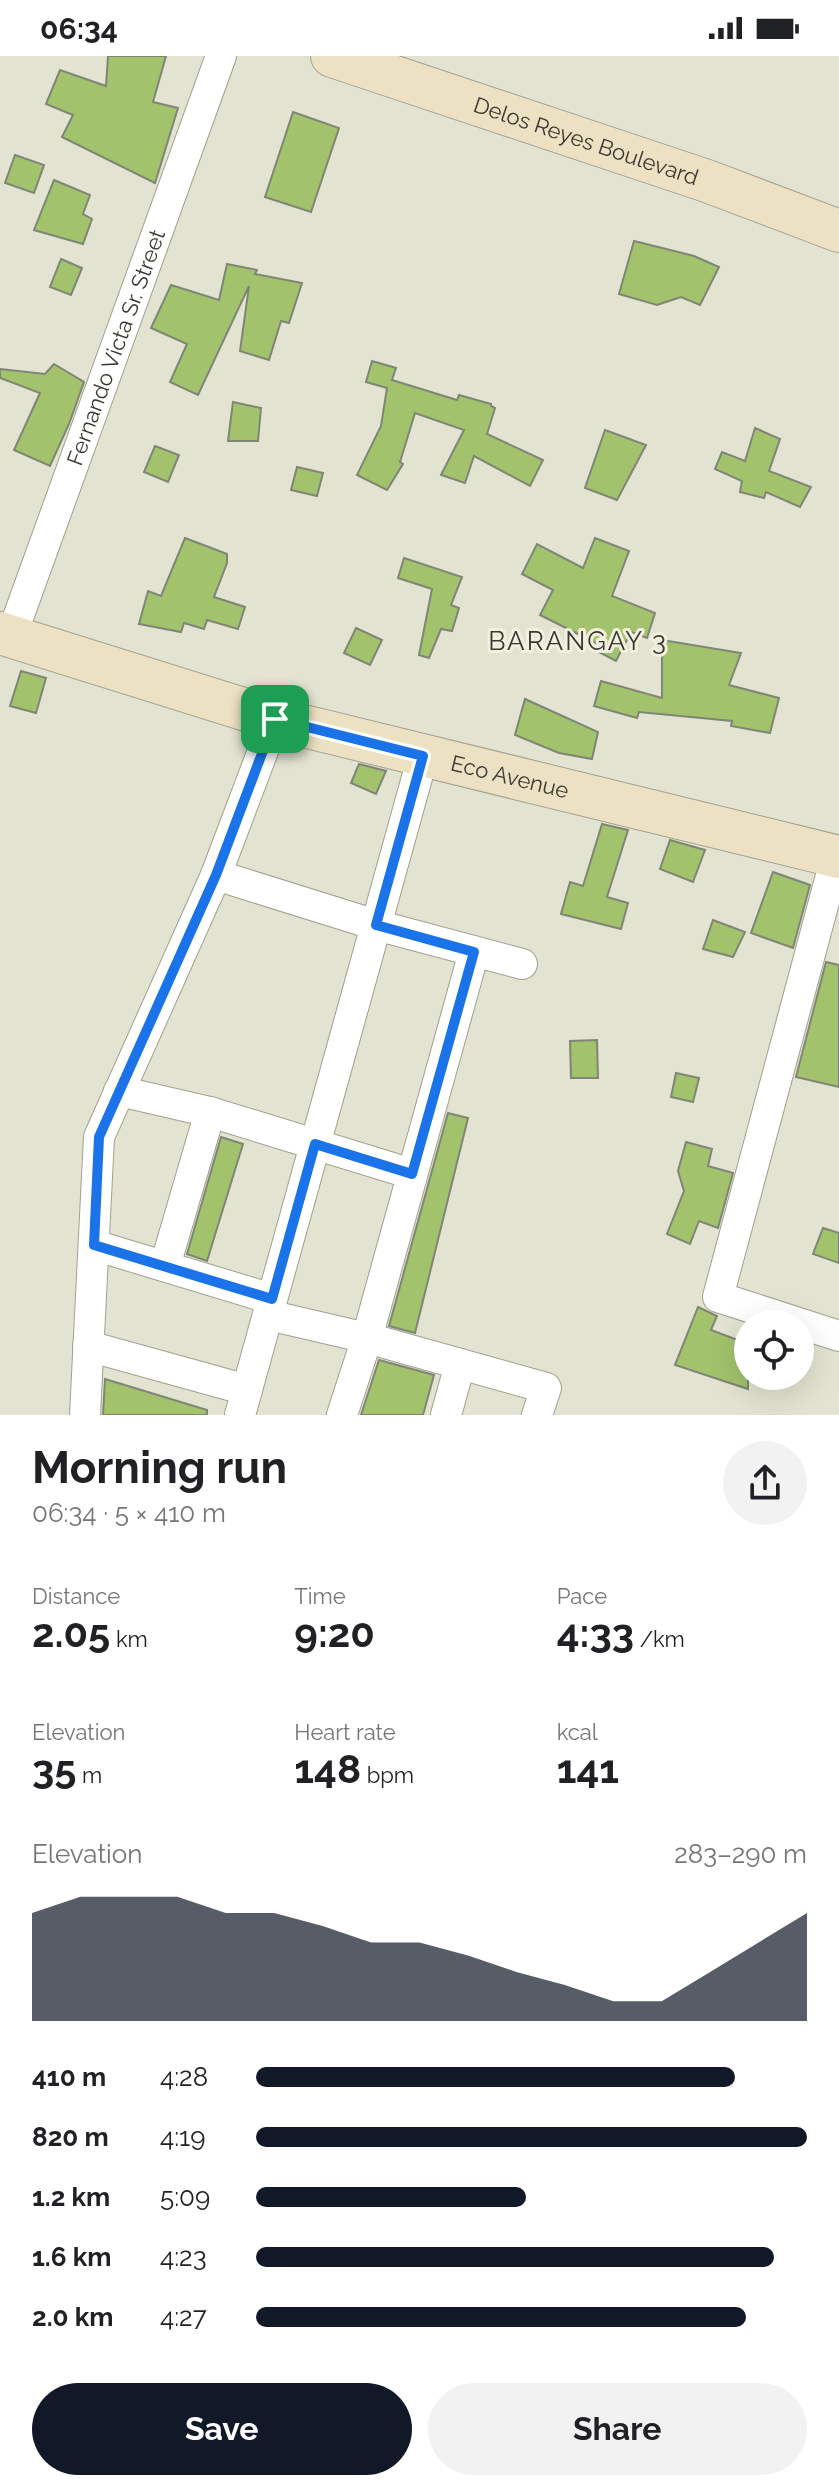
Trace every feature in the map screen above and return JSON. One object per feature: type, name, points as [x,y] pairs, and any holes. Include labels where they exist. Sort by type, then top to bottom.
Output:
[{"type":"main road","name":"Delos Reyes Boulevard","points":[[332,56],[707,181],[839,231]]},
{"type":"main road","name":"Eco Avenue","points":[[6,635],[275,719],[837,857]]},
{"type":"street","name":"Fernando Victa Sr. Street","points":[[6,635],[221,56]]},
{"type":"street","points":[[85,1415],[99,1137],[216,875],[275,719]]},
{"type":"street","points":[[88,1346],[244,1402],[423,756]]},
{"type":"street","points":[[837,857],[718,1297],[839,1336]]},
{"type":"street","points":[[216,875],[376,925],[522,964]]},
{"type":"street","points":[[342,1415],[367,1338],[474,952]]},
{"type":"street","points":[[119,1091],[210,1112],[412,1174]]},
{"type":"street","points":[[165,1266],[210,1112]]},
{"type":"street","points":[[94,1245],[165,1266],[270,1307],[367,1338],[546,1388],[537,1415]]},
{"type":"street","points":[[446,1415],[460,1364]]},
{"type":"building","points":[[108,56],[166,56],[153,102],[178,108],[155,183],[62,137],[73,115],[46,104],[60,70],[106,86]]},
{"type":"building","points":[[293,112],[339,128],[311,212],[265,197]]},
{"type":"building","points":[[15,155],[44,165],[34,193],[5,183]]},
{"type":"building","points":[[54,180],[90,195],[83,214],[92,219],[83,244],[34,230]]},
{"type":"building","points":[[634,241],[694,256],[719,267],[700,305],[681,297],[657,305],[619,294]]},
{"type":"building","points":[[61,259],[82,268],[71,295],[50,287]]},
{"type":"building","points":[[227,264],[257,270],[255,274],[302,283],[289,323],[281,321],[269,360],[240,351],[249,286],[198,395],[170,382],[187,344],[151,328],[171,285],[219,300]]},
{"type":"building","points":[[372,361],[396,368],[392,380],[457,400],[459,395],[491,404],[495,408],[487,434],[543,460],[530,486],[474,456],[465,483],[441,475],[464,430],[415,413],[400,462],[403,464],[387,490],[357,475],[381,426],[387,388],[366,382]]},
{"type":"building","points":[[54,364],[84,382],[50,466],[14,450],[40,393],[0,378],[0,369],[45,374]]},
{"type":"building","points":[[233,402],[261,408],[258,441],[228,441]]},
{"type":"building","points":[[755,428],[780,439],[769,471],[811,487],[800,507],[766,492],[764,498],[740,492],[742,481],[715,469],[722,452],[745,461]]},
{"type":"building","points":[[605,430],[646,445],[617,500],[585,488]]},
{"type":"building","points":[[155,446],[179,455],[168,482],[144,472]]},
{"type":"building","points":[[297,467],[323,473],[317,496],[291,490]]},
{"type":"building","points":[[185,538],[227,554],[227,563],[214,597],[245,607],[238,629],[207,620],[204,629],[184,623],[181,632],[139,624],[148,591],[161,596]]},
{"type":"building","points":[[595,538],[629,551],[612,596],[655,613],[647,638],[631,632],[616,661],[597,651],[600,645],[540,615],[553,590],[522,574],[537,544],[583,568]]},
{"type":"building","points":[[404,558],[462,577],[451,605],[459,608],[452,631],[441,629],[429,658],[419,655],[432,589],[398,578]]},
{"type":"building","points":[[356,628],[382,640],[370,665],[344,653]]},
{"type":"building","points":[[662,640],[741,653],[729,685],[779,698],[770,733],[731,726],[732,721],[639,712],[637,718],[594,706],[601,681],[662,698]]},
{"type":"building","points":[[21,671],[46,678],[36,713],[10,706]]},
{"type":"building","points":[[525,699],[598,732],[592,759],[559,753],[515,735]]},
{"type":"building","points":[[359,764],[386,771],[376,794],[351,783]]},
{"type":"building","points":[[602,824],[628,830],[607,897],[628,903],[621,929],[561,914],[570,882],[583,886]]},
{"type":"building","points":[[670,840],[705,850],[693,882],[660,869]]},
{"type":"building","points":[[773,872],[810,885],[793,948],[751,933]]},
{"type":"building","points":[[713,920],[745,932],[733,957],[703,949]]},
{"type":"building","points":[[826,962],[839,965],[839,1087],[796,1077]]},
{"type":"building","points":[[597,1040],[598,1078],[571,1078],[570,1041]]},
{"type":"building","points":[[676,1073],[699,1078],[693,1102],[671,1097]]},
{"type":"building","points":[[448,1113],[468,1118],[415,1333],[389,1326]]},
{"type":"building","points":[[221,1137],[243,1144],[207,1261],[187,1254]]},
{"type":"building","points":[[686,1142],[712,1149],[708,1166],[733,1173],[718,1228],[699,1221],[690,1244],[667,1234],[684,1191],[678,1171]]},
{"type":"building","points":[[823,1228],[839,1233],[839,1263],[813,1254]]},
{"type":"building","points":[[698,1307],[717,1316],[711,1330],[734,1339],[734,1384],[675,1365]]},
{"type":"building","points":[[379,1360],[434,1375],[423,1415],[361,1415]]},
{"type":"building","points":[[105,1379],[207,1410],[207,1415],[103,1415]]},
{"type":"district","name":"BARANGAY 3","points":[[578,641]]},
{"type":"route","points":[[275,719],[423,756],[376,925],[474,952],[412,1174],[315,1144],[272,1299],[94,1245],[99,1137],[216,875],[275,719]]}]
